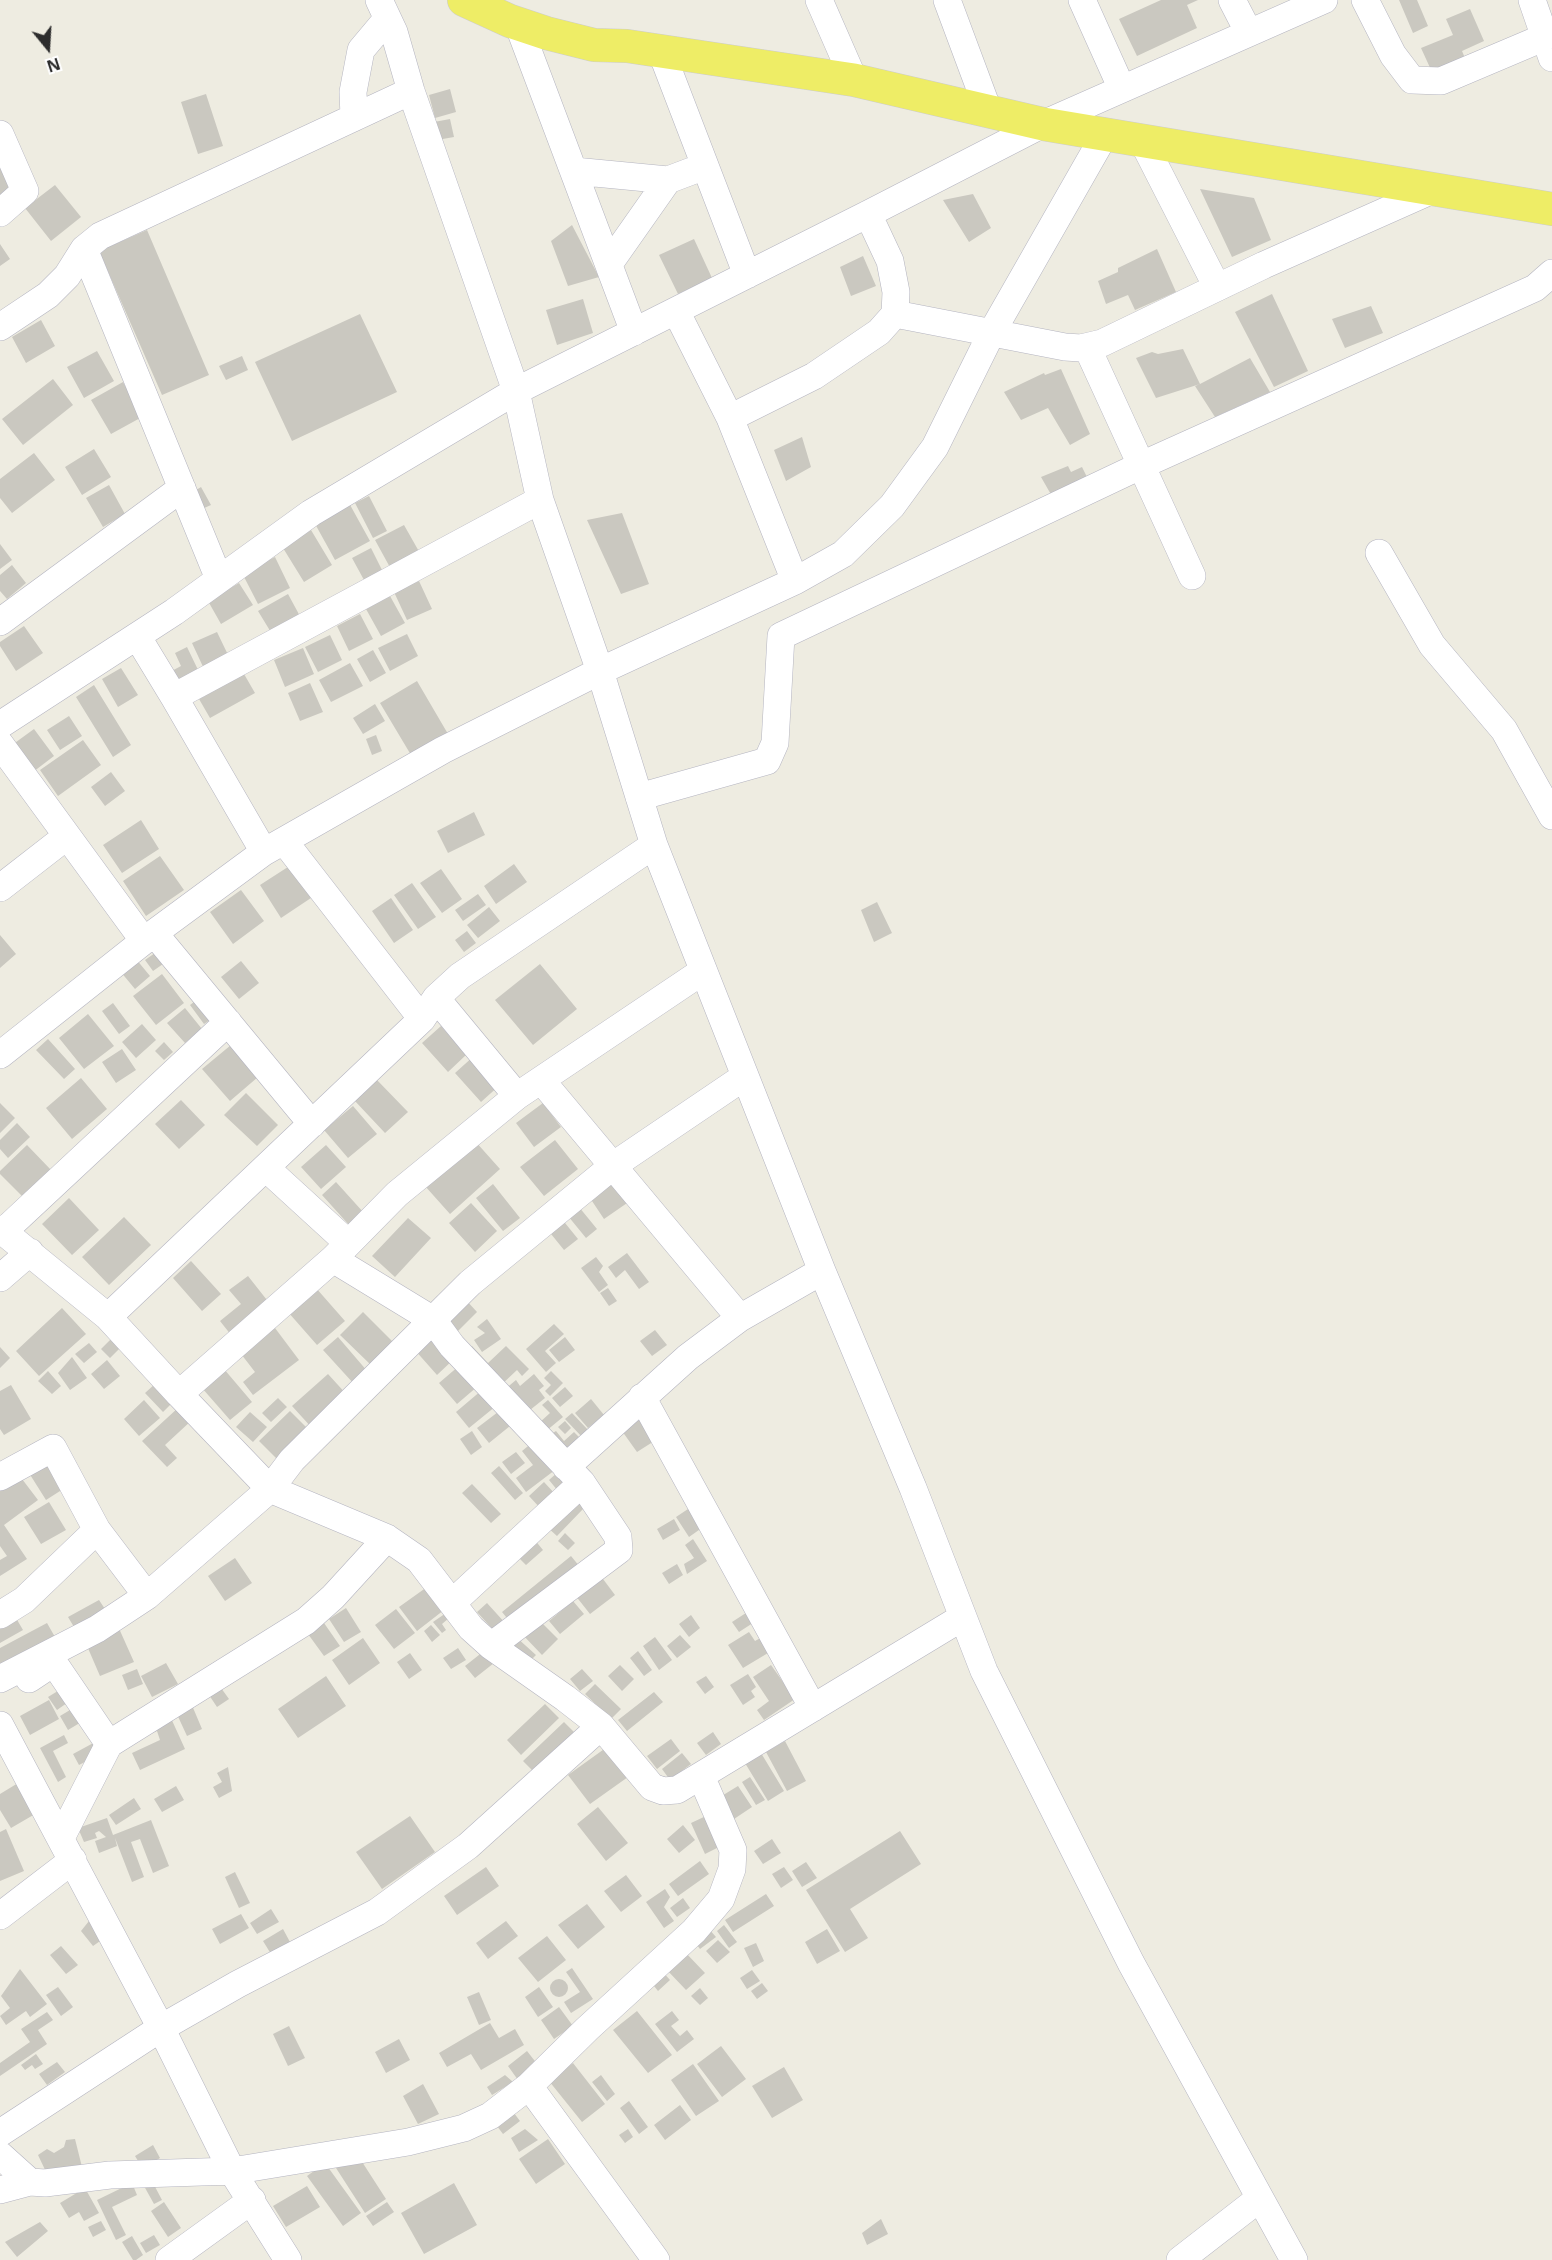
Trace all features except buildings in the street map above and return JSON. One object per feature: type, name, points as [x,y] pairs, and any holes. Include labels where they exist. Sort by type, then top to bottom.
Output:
[{"type":"main road","points":[[464,0],[507,6],[596,29],[627,46],[854,80],[1043,124],[1552,209]]},
{"type":"street","points":[[819,0],[854,80]]},
{"type":"street","points":[[947,0],[988,110]]},
{"type":"street","points":[[1082,0],[1122,89]]},
{"type":"street","points":[[1232,0],[1249,33]]},
{"type":"street","points":[[0,725],[137,636],[311,513],[516,391],[1043,124],[1324,0]]},
{"type":"street","points":[[1365,0],[1394,55],[1412,80],[1441,81],[1550,43],[1532,0]]},
{"type":"street","points":[[507,6],[574,171],[634,332]]},
{"type":"street","points":[[383,9],[394,32],[411,91],[516,391],[540,500],[600,671],[654,846],[822,1272],[913,1488],[984,1671],[1131,1963],[1294,2260]]},
{"type":"street","points":[[354,117],[353,92],[361,50],[383,9]]},
{"type":"street","points":[[661,51],[747,275]]},
{"type":"street","points":[[0,327],[48,296],[67,276],[84,249],[100,236],[411,91]]},
{"type":"street","points":[[0,134],[25,191],[0,213]]},
{"type":"street","points":[[0,1055],[149,937],[274,846],[443,750],[600,671],[795,581],[843,554],[892,506],[934,447],[992,332],[1105,134]]},
{"type":"street","points":[[1142,140],[1217,287]]},
{"type":"street","points":[[574,171],[668,180],[705,166]]},
{"type":"street","points":[[609,264],[668,180]]},
{"type":"street","points":[[895,314],[1065,347],[1087,347],[1102,343],[1217,287],[1435,189]]},
{"type":"street","points":[[730,418],[814,376],[879,332],[895,314],[896,292],[890,261],[868,214]]},
{"type":"street","points":[[84,249],[219,579]]},
{"type":"street","points":[[639,797],[767,761],[774,743],[781,636],[1142,465],[1535,288],[1552,273]]},
{"type":"street","points":[[676,311],[730,418],[795,581]]},
{"type":"street","points":[[1087,347],[1192,576]]},
{"type":"street","points":[[0,622],[182,488]]},
{"type":"street","points":[[174,697],[540,500]]},
{"type":"street","points":[[1379,553],[1432,645],[1504,730],[1552,816]]},
{"type":"street","points":[[137,636],[174,697],[274,846],[517,1096]]},
{"type":"street","points":[[0,744],[68,836],[149,937],[228,1022],[312,1124]]},
{"type":"street","points":[[0,888],[68,836]]},
{"type":"street","points":[[108,1317],[312,1124],[460,976],[654,846]]},
{"type":"street","points":[[179,1394],[340,1251],[397,1194],[517,1096],[703,971]]},
{"type":"street","points":[[228,1022],[1,1230],[108,1317],[270,1489],[387,1538],[419,1560],[471,1628],[490,1646],[601,1726],[652,1787],[663,1791],[677,1790],[963,1617]]},
{"type":"street","points":[[0,1679],[97,1629],[147,1596],[270,1489],[292,1460],[470,1283],[614,1165],[744,1077]]},
{"type":"street","points":[[541,1080],[740,1318]]},
{"type":"street","points":[[266,1168],[340,1251],[433,1320],[452,1346],[574,1475],[618,1537],[619,1550],[490,1646]]},
{"type":"street","points":[[0,1278],[30,1252]]},
{"type":"street","points":[[452,1603],[574,1475],[642,1397],[688,1357],[740,1318],[822,1272]]},
{"type":"street","points":[[642,1397],[813,1708]]},
{"type":"street","points":[[0,1478],[53,1448],[97,1530],[147,1596]]},
{"type":"street","points":[[0,1616],[24,1600],[97,1530]]},
{"type":"street","points":[[0,1916],[67,1849],[109,1743],[306,1621],[333,1597],[387,1538]]},
{"type":"street","points":[[0,1698],[47,1668],[56,1666],[109,1743]]},
{"type":"street","points":[[0,1725],[161,2028],[232,2171],[288,2260]]},
{"type":"street","points":[[0,2133],[161,2028],[237,1984],[377,1912],[468,1846],[601,1726]]},
{"type":"street","points":[[0,2190],[30,2182],[45,2183],[110,2175],[232,2171],[408,2142],[464,2128],[490,2116],[529,2086],[587,2029],[694,1931],[721,1899],[732,1869],[733,1850],[701,1776]]},
{"type":"street","points":[[529,2086],[656,2260]]},
{"type":"street","points":[[0,2155],[30,2182]]},
{"type":"street","points":[[1179,2260],[1260,2198]]},
{"type":"street","points":[[169,2260],[252,2200]]}]
